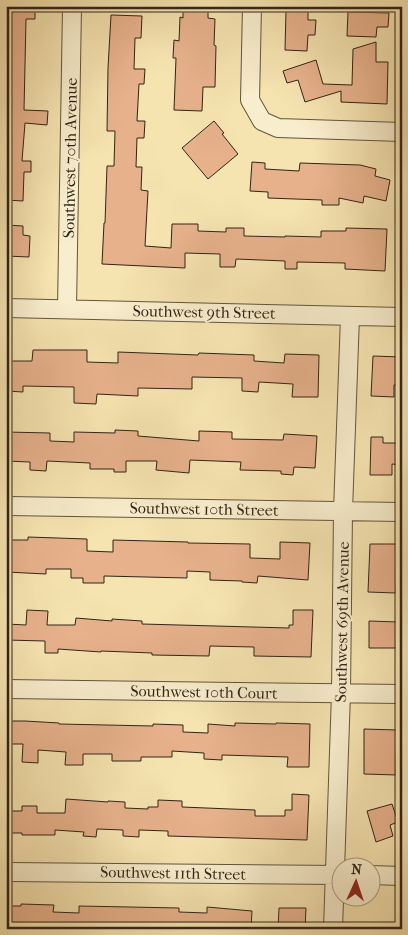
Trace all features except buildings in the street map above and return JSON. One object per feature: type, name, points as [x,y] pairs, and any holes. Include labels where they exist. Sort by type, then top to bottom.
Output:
[{"type":"street","name":"Southwest 70th Avenue","points":[[67,309],[72,6]]},
{"type":"street","points":[[252,6],[250,100],[262,121],[278,128],[402,132]]},
{"type":"street","name":"Southwest 9th Street","points":[[6,308],[402,317]]},
{"type":"street","name":"Southwest 69th Avenue","points":[[338,858],[343,511],[350,316]]},
{"type":"street","name":"Southwest 10th Street","points":[[6,506],[402,512]]},
{"type":"street","name":"Southwest 10th Court","points":[[6,689],[402,694]]},
{"type":"street","name":"Southwest 11th Street","points":[[6,872],[330,875]]},
{"type":"street","points":[[380,876],[402,876]]},
{"type":"street","name":"Southwest 69th Avenue","points":[[333,929],[335,908]]}]
